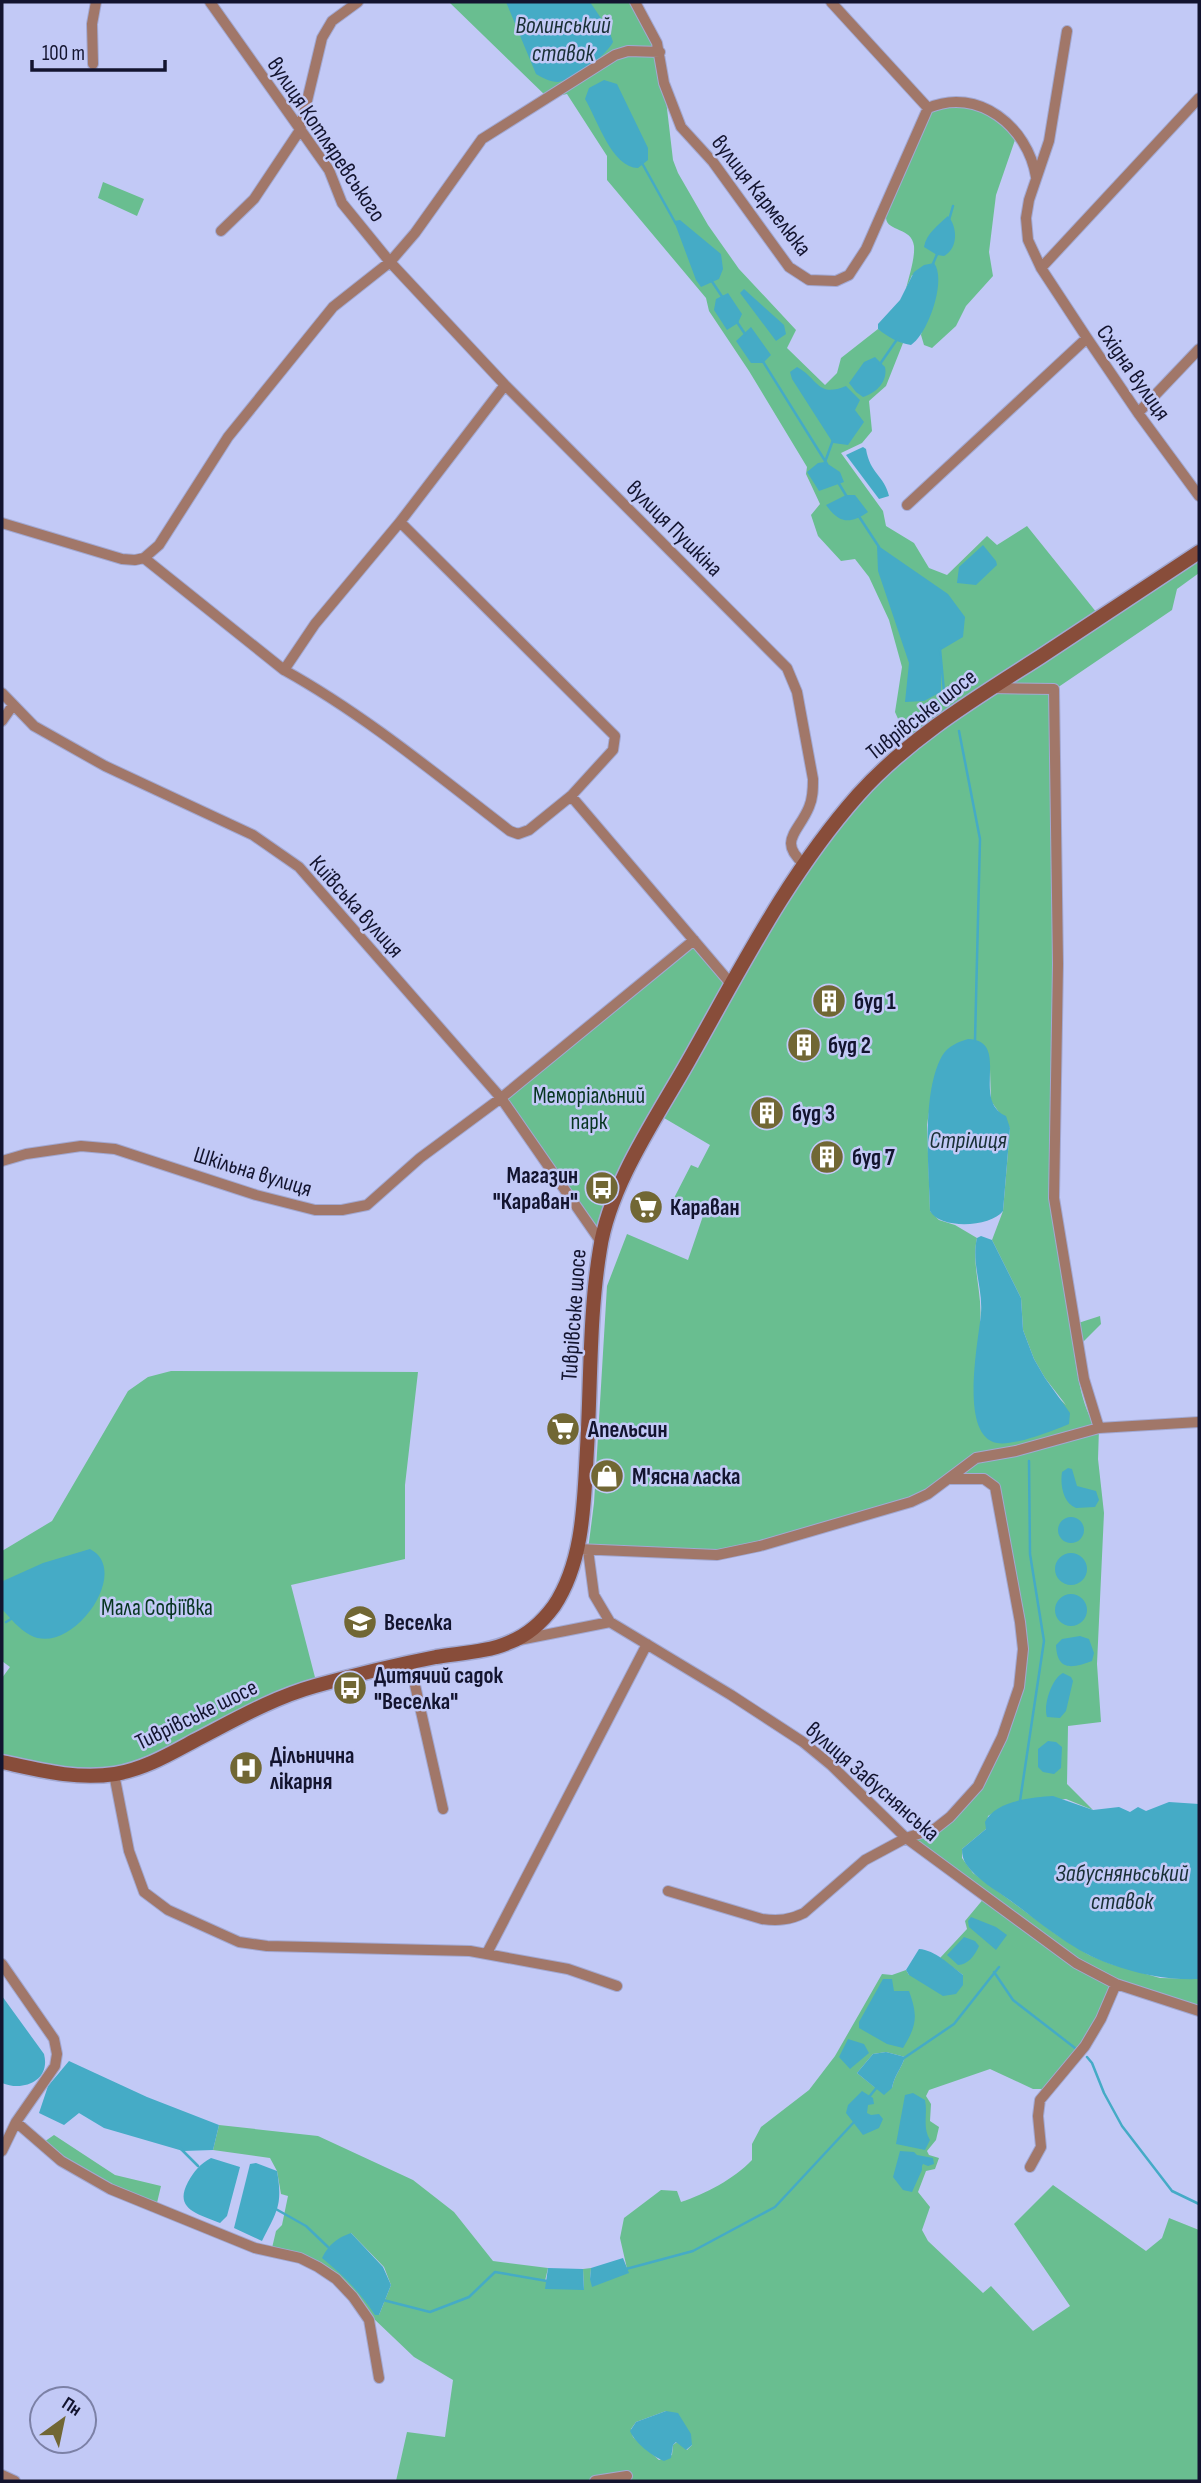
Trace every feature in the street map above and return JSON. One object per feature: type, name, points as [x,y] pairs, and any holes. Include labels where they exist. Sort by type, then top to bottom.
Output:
[{"type":"main road","name":"Тиврівське шосе","points":[[2,1762],[60,1774],[114,1774],[154,1762],[266,1703],[290,1694],[410,1663],[512,1642],[535,1627],[553,1608],[583,1550],[596,1288],[601,1242],[618,1192],[634,1158],[732,985],[804,864],[856,798],[929,730],[1199,552]]},
{"type":"street","points":[[93,64],[92,24],[96,2]]},
{"type":"street","name":"вулиця Котляревського","points":[[210,2],[329,170],[342,203],[390,262]]},
{"type":"street","points":[[221,231],[254,199],[300,130],[322,38],[332,21],[358,2]]},
{"type":"street","name":"вулиця Кармелюка","points":[[635,2],[654,35],[660,52],[664,83],[681,127],[713,162],[789,267],[809,279],[836,281],[849,275],[866,249],[928,108]]},
{"type":"street","points":[[831,2],[928,108],[940,103],[964,102],[994,112],[1016,131],[1027,148],[1036,178]]},
{"type":"street","name":"Східна вулиця","points":[[1067,31],[1049,141],[1029,200],[1026,225],[1030,248],[1087,338],[1199,496]]},
{"type":"street","points":[[2,523],[121,559],[135,561],[144,558],[159,545],[228,437],[332,307],[390,262],[415,233],[482,139],[615,55],[628,51],[660,52]]},
{"type":"street","points":[[1041,268],[1199,98]]},
{"type":"street","name":"вулиця Пушкіна","points":[[390,262],[505,386],[766,647],[792,677],[805,729],[813,779],[809,809],[790,844],[795,857],[804,864]]},
{"type":"street","points":[[907,505],[1087,338]]},
{"type":"street","points":[[1138,412],[1199,349]]},
{"type":"street","points":[[284,670],[315,624],[400,522],[505,386]]},
{"type":"street","points":[[144,558],[284,670],[404,749],[510,831],[518,834],[528,830],[570,796],[613,750],[615,736],[400,522]]},
{"type":"street","points":[[991,688],[1054,690],[1058,964],[1054,1198],[1084,1379],[1100,1428]]},
{"type":"street","name":"Київська вулиця","points":[[2,693],[34,726],[105,766],[253,835],[299,867],[501,1098],[601,1242]]},
{"type":"street","points":[[2,722],[13,705]]},
{"type":"street","points":[[570,796],[732,985]]},
{"type":"street","name":"Шкільна вулиця","points":[[2,1161],[26,1154],[82,1146],[115,1149],[256,1195],[315,1210],[342,1210],[367,1205],[420,1158],[501,1098],[694,940]]},
{"type":"street","points":[[512,1642],[610,1622],[594,1595],[583,1550],[703,1556],[744,1550],[912,1502],[976,1458],[1016,1451],[1100,1428],[1199,1422]]},
{"type":"street","points":[[668,1891],[762,1919],[785,1920],[804,1913],[865,1860],[906,1838],[925,1833],[944,1823],[978,1786],[1009,1720],[1018,1687],[1022,1634],[995,1487],[984,1479],[949,1479]]},
{"type":"street","name":"вулиця Забуснянська","points":[[610,1622],[732,1695],[803,1742],[831,1765],[906,1838],[1064,1955],[1116,1984],[1199,2011]]},
{"type":"street","points":[[487,1953],[647,1644]]},
{"type":"street","points":[[410,1663],[443,1809]]},
{"type":"street","points":[[114,1774],[129,1852],[139,1884],[150,1898],[168,1910],[239,1942],[250,1945],[449,1949],[487,1953],[568,1969],[617,1986]]},
{"type":"street","points":[[2,1964],[50,2031],[57,2054],[55,2066],[16,2122],[2,2151]]},
{"type":"street","points":[[1030,2167],[1041,2147],[1038,2116],[1040,2101],[1085,2046],[1101,2019],[1116,1984]]},
{"type":"street","points":[[16,2122],[61,2161],[110,2189],[256,2248],[300,2258],[327,2273],[353,2297],[369,2320],[379,2378]]},
{"type":"street","points":[[2,2475],[15,2481]]},
{"type":"street","points":[[595,2481],[627,2476]]},
{"type":"green space","name":"Меморіальний парк","points":[[449,2],[635,2],[654,35],[664,83],[673,160],[678,173],[708,225],[739,269],[796,330],[787,348],[825,385],[837,373],[841,358],[878,329],[903,343],[886,386],[869,401],[872,431],[862,443],[841,453],[883,511],[886,526],[914,543],[929,568],[947,575],[987,536],[997,545],[1027,526],[1101,618],[1199,552],[1199,573],[1177,589],[1172,610],[1054,690],[1058,874],[1051,1198],[1072,1325],[1100,1316],[1101,1324],[1074,1351],[1085,1404],[1093,1422],[1099,1428],[1098,1459],[1104,1513],[1097,1664],[1101,1722],[1068,1726],[1067,1784],[1093,1810],[1066,1799],[1005,1806],[988,1816],[986,1829],[962,1849],[962,1858],[973,1873],[1057,1935],[1089,1955],[1160,1978],[1199,1979],[1199,2011],[1116,1984],[1105,2011],[1047,2089],[1033,2089],[990,2069],[929,2090],[926,2096],[931,2104],[930,2121],[939,2127],[936,2140],[927,2151],[929,2155],[939,2158],[935,2169],[926,2171],[918,2192],[930,2207],[922,2230],[928,2241],[983,2293],[991,2286],[1033,2331],[1070,2306],[1014,2224],[1053,2185],[1146,2251],[1162,2238],[1169,2218],[1199,2230],[1199,2481],[630,2481],[627,2476],[595,2481],[396,2481],[407,2432],[445,2437],[453,2380],[414,2357],[372,2317],[338,2278],[272,2248],[276,2231],[282,2225],[288,2196],[281,2194],[277,2171],[270,2158],[213,2150],[219,2125],[318,2136],[413,2180],[454,2212],[493,2261],[548,2268],[545,2281],[584,2289],[583,2269],[591,2268],[590,2279],[628,2273],[620,2238],[624,2218],[661,2190],[677,2191],[681,2202],[700,2195],[737,2173],[752,2160],[752,2144],[761,2127],[809,2090],[835,2056],[882,1974],[892,1975],[906,1970],[909,1975],[963,1975],[940,1958],[967,1929],[965,1921],[985,1897],[906,1838],[925,1833],[969,1798],[1014,1704],[1023,1649],[990,1482],[949,1479],[928,1494],[744,1550],[588,1550],[594,1503],[607,1286],[627,1234],[688,1260],[704,1213],[673,1200],[691,1165],[698,1168],[710,1145],[659,1115],[601,1242],[501,1098],[694,940],[731,984],[804,864],[910,746],[895,712],[902,667],[889,620],[869,577],[855,559],[841,561],[818,536],[811,515],[820,504],[806,474],[807,467],[709,311],[706,298],[607,180],[607,156],[567,94],[548,98]],"holes":[[[990,1069],[991,1101],[1010,1128],[1003,1211],[992,1240],[1021,1298],[1023,1330],[1034,1359],[1066,1405],[980,1322],[975,1259],[977,1238],[955,1225],[939,1220],[930,1211],[927,1125],[932,1093]],[[886,2052],[905,2057],[892,2088],[877,2089],[857,2073],[873,2054]],[[351,2233],[384,2267],[391,2285],[379,2315],[376,2315],[360,2291],[348,2279]],[[666,2411],[692,2445],[687,2450],[677,2442],[673,2445],[672,2455],[659,2460],[633,2437],[631,2429],[636,2422]]]},
{"type":"green space","points":[[940,103],[994,112],[1015,140],[996,195],[989,252],[993,276],[966,306],[956,326],[932,348],[924,345],[921,335],[934,277],[912,275],[906,289],[914,246],[905,232],[891,226],[886,218],[890,194],[909,148],[928,108]]},
{"type":"green space","points":[[103,182],[144,199],[137,216],[98,198]]},
{"type":"green space","name":"Мала Софіївка","points":[[171,1371],[418,1372],[405,1485],[405,1559],[291,1585],[317,1685],[114,1774],[2,1762],[2,1678],[10,1667],[2,1661],[2,1551],[52,1521],[128,1391],[148,1377]]},
{"type":"green space","points":[[54,2135],[115,2175],[161,2186],[156,2207],[128,2197],[41,2144]]},
{"type":"water","name":"Волинський ставок","points":[[506,2],[590,2],[609,30],[613,42],[597,60],[580,72],[558,82],[552,81],[536,74]]},
{"type":"water","points":[[604,80],[617,84],[648,148],[648,160],[638,168],[620,160],[613,151],[585,99],[589,88]]},
{"type":"water","points":[[948,216],[954,226],[954,243],[949,253],[944,256],[937,255],[924,247],[925,242]]},
{"type":"water","points":[[680,220],[721,254],[723,269],[719,279],[701,287],[696,280],[674,221]]},
{"type":"water","points":[[934,263],[938,281],[937,294],[929,319],[917,339],[911,345],[906,344],[878,329],[878,324],[900,300],[914,272],[924,265]]},
{"type":"water","points":[[744,289],[784,325],[786,334],[776,341],[740,293]]},
{"type":"water","points":[[728,293],[742,314],[738,323],[727,330],[714,310],[716,299]]},
{"type":"water","points":[[751,327],[771,355],[763,363],[751,363],[736,341]]},
{"type":"water","points":[[875,357],[885,367],[885,377],[877,389],[863,397],[849,383],[864,362]]},
{"type":"water","points":[[797,367],[819,386],[829,390],[846,386],[860,400],[855,410],[864,422],[848,445],[833,443],[792,379],[790,372]]},
{"type":"water","points":[[863,447],[889,496],[879,499],[846,455]]},
{"type":"water","points":[[825,462],[840,472],[844,482],[819,491],[807,472],[818,463]]},
{"type":"water","points":[[846,495],[855,495],[868,512],[850,520],[835,516],[826,505]]},
{"type":"water","points":[[877,545],[948,594],[965,617],[963,637],[941,650],[941,692],[924,701],[905,702],[909,663],[878,571]]},
{"type":"water","points":[[983,545],[997,565],[976,585],[957,583],[959,567]]},
{"type":"water","name":"Стрілиця","points":[[968,1039],[981,1042],[987,1050],[990,1060],[991,1098],[996,1108],[1006,1116],[1010,1128],[1003,1211],[978,1223],[955,1224],[936,1217],[930,1211],[929,1110],[935,1072],[942,1056],[953,1045]]},
{"type":"water","points":[[981,1236],[992,1240],[1021,1298],[1023,1330],[1034,1359],[1070,1413],[1069,1424],[1013,1442],[997,1443],[985,1436],[974,1406],[975,1364],[981,1313],[976,1247],[977,1238]]},
{"type":"water","points":[[1068,1468],[1072,1469],[1077,1486],[1096,1491],[1099,1500],[1095,1507],[1076,1508],[1068,1502],[1063,1493],[1061,1477],[1062,1472]]},
{"type":"water","points":[[1071,1517],[1080,1521],[1084,1530],[1080,1539],[1071,1543],[1062,1539],[1058,1530],[1062,1521]]},
{"type":"water","points":[[90,1549],[101,1560],[105,1575],[101,1592],[92,1609],[78,1624],[63,1634],[46,1639],[30,1635],[18,1627],[2,1609],[3,1581],[43,1563]]},
{"type":"water","points":[[1071,1553],[1082,1558],[1087,1569],[1082,1580],[1071,1585],[1060,1580],[1055,1569],[1060,1558]]},
{"type":"water","points":[[1071,1594],[1082,1599],[1087,1610],[1082,1621],[1071,1626],[1060,1621],[1055,1610],[1060,1599]]},
{"type":"water","points":[[1080,1636],[1089,1639],[1094,1653],[1092,1661],[1073,1666],[1063,1664],[1059,1660],[1056,1645],[1062,1639]]},
{"type":"water","points":[[1063,1673],[1073,1681],[1066,1711],[1060,1718],[1047,1717],[1049,1692],[1055,1680]]},
{"type":"water","points":[[1048,1741],[1056,1742],[1062,1747],[1061,1768],[1054,1774],[1043,1772],[1038,1767],[1038,1749]]},
{"type":"water","name":"Забусняньський ставок","points":[[1053,1796],[1093,1810],[1119,1807],[1130,1812],[1138,1807],[1146,1811],[1169,1802],[1199,1804],[1199,1979],[1143,1974],[1096,1959],[1059,1937],[970,1870],[962,1855],[962,1849],[986,1829],[985,1822],[990,1815],[1015,1801]]},
{"type":"water","points":[[971,1917],[996,1927],[1007,1935],[996,1950],[969,1927],[968,1921]]},
{"type":"water","points":[[964,1937],[975,1941],[979,1946],[971,1959],[958,1965],[947,1955]]},
{"type":"water","points":[[919,1949],[937,1955],[963,1975],[963,1985],[956,1994],[943,1996],[909,1975],[906,1970]]},
{"type":"water","points":[[883,1979],[892,1979],[894,1991],[909,1991],[912,2000],[915,2020],[903,2048],[887,2044],[859,2028],[859,2022]]},
{"type":"water","points":[[2,1996],[44,2054],[43,2071],[34,2082],[26,2085],[2,2083]]},
{"type":"water","points":[[848,2039],[864,2044],[869,2053],[850,2069],[839,2057]]},
{"type":"water","points":[[886,2052],[905,2057],[892,2088],[884,2095],[857,2073],[873,2054]]},
{"type":"water","points":[[69,2061],[147,2097],[219,2125],[213,2150],[183,2151],[104,2128],[79,2113],[64,2125],[39,2113],[48,2086]]},
{"type":"water","points":[[862,2091],[873,2098],[874,2104],[868,2105],[867,2113],[879,2114],[883,2119],[879,2128],[863,2135],[846,2113],[848,2105]]},
{"type":"water","points":[[913,2093],[925,2100],[926,2130],[930,2140],[925,2150],[896,2144],[905,2095]]},
{"type":"water","points":[[900,2151],[933,2158],[934,2164],[923,2164],[912,2192],[903,2190],[893,2177]]},
{"type":"water","points":[[211,2158],[240,2167],[227,2216],[220,2223],[190,2210],[184,2199],[184,2191],[193,2174]]},
{"type":"water","points":[[256,2163],[277,2171],[279,2183],[277,2208],[262,2241],[234,2228],[250,2164]]},
{"type":"water","points":[[351,2233],[383,2267],[391,2285],[379,2315],[375,2315],[351,2285],[322,2258],[334,2242]]},
{"type":"water","points":[[623,2258],[629,2273],[592,2287],[591,2268]]},
{"type":"water","points":[[548,2268],[583,2269],[584,2290],[545,2289]]},
{"type":"water","points":[[666,2411],[678,2413],[691,2434],[692,2445],[686,2450],[676,2442],[671,2458],[664,2461],[644,2449],[630,2431],[636,2422]]},
{"type":"waterway","points":[[642,163],[676,224]]},
{"type":"waterway","points":[[949,220],[953,206]]},
{"type":"waterway","points":[[932,266],[938,252]]},
{"type":"waterway","points":[[711,280],[723,298]]},
{"type":"waterway","points":[[737,322],[745,334]]},
{"type":"waterway","points":[[880,364],[898,338]]},
{"type":"waterway","points":[[762,360],[827,464]]},
{"type":"waterway","points":[[825,462],[833,440]]},
{"type":"waterway","points":[[838,482],[847,497]]},
{"type":"waterway","points":[[858,515],[879,547]]},
{"type":"waterway","points":[[940,649],[945,702]]},
{"type":"waterway","points":[[959,731],[980,839],[975,1040]]},
{"type":"waterway","points":[[1020,1801],[1044,1641],[1030,1554],[1029,1461]]},
{"type":"waterway","points":[[6,1622],[11,1619]]},
{"type":"waterway","points":[[904,2058],[954,2024],[999,1967]]},
{"type":"waterway","points":[[994,1972],[1013,2000],[1075,2048]]},
{"type":"waterway","points":[[1087,2057],[1122,2126],[1172,2191],[1199,2204]]},
{"type":"waterway","points":[[869,2097],[878,2086]]},
{"type":"waterway","points":[[626,2269],[693,2251],[775,2207],[855,2121]]},
{"type":"waterway","points":[[180,2148],[198,2166]]},
{"type":"waterway","points":[[274,2208],[306,2226],[328,2247]]},
{"type":"waterway","points":[[383,2300],[430,2312],[469,2297],[495,2272],[547,2281]]},
{"type":"place","name":"буд 1","points":[[829,1001]]},
{"type":"place","name":"буд 2","points":[[804,1045]]},
{"type":"place","name":"буд 3","points":[[767,1113]]},
{"type":"place","name":"буд 7","points":[[827,1157]]},
{"type":"place","name":"Магазин \"Караван\"","points":[[602,1188]]},
{"type":"place","name":"Караван","points":[[646,1207]]},
{"type":"place","name":"Апельсин","points":[[563,1429]]},
{"type":"place","name":"М'ясна ласка","points":[[607,1476]]},
{"type":"place","name":"Веселка","points":[[360,1622]]},
{"type":"place","name":"Дитячий садок \"Веселка\"","points":[[350,1688]]},
{"type":"place","name":"Дільнична лікарня","points":[[246,1768]]}]
